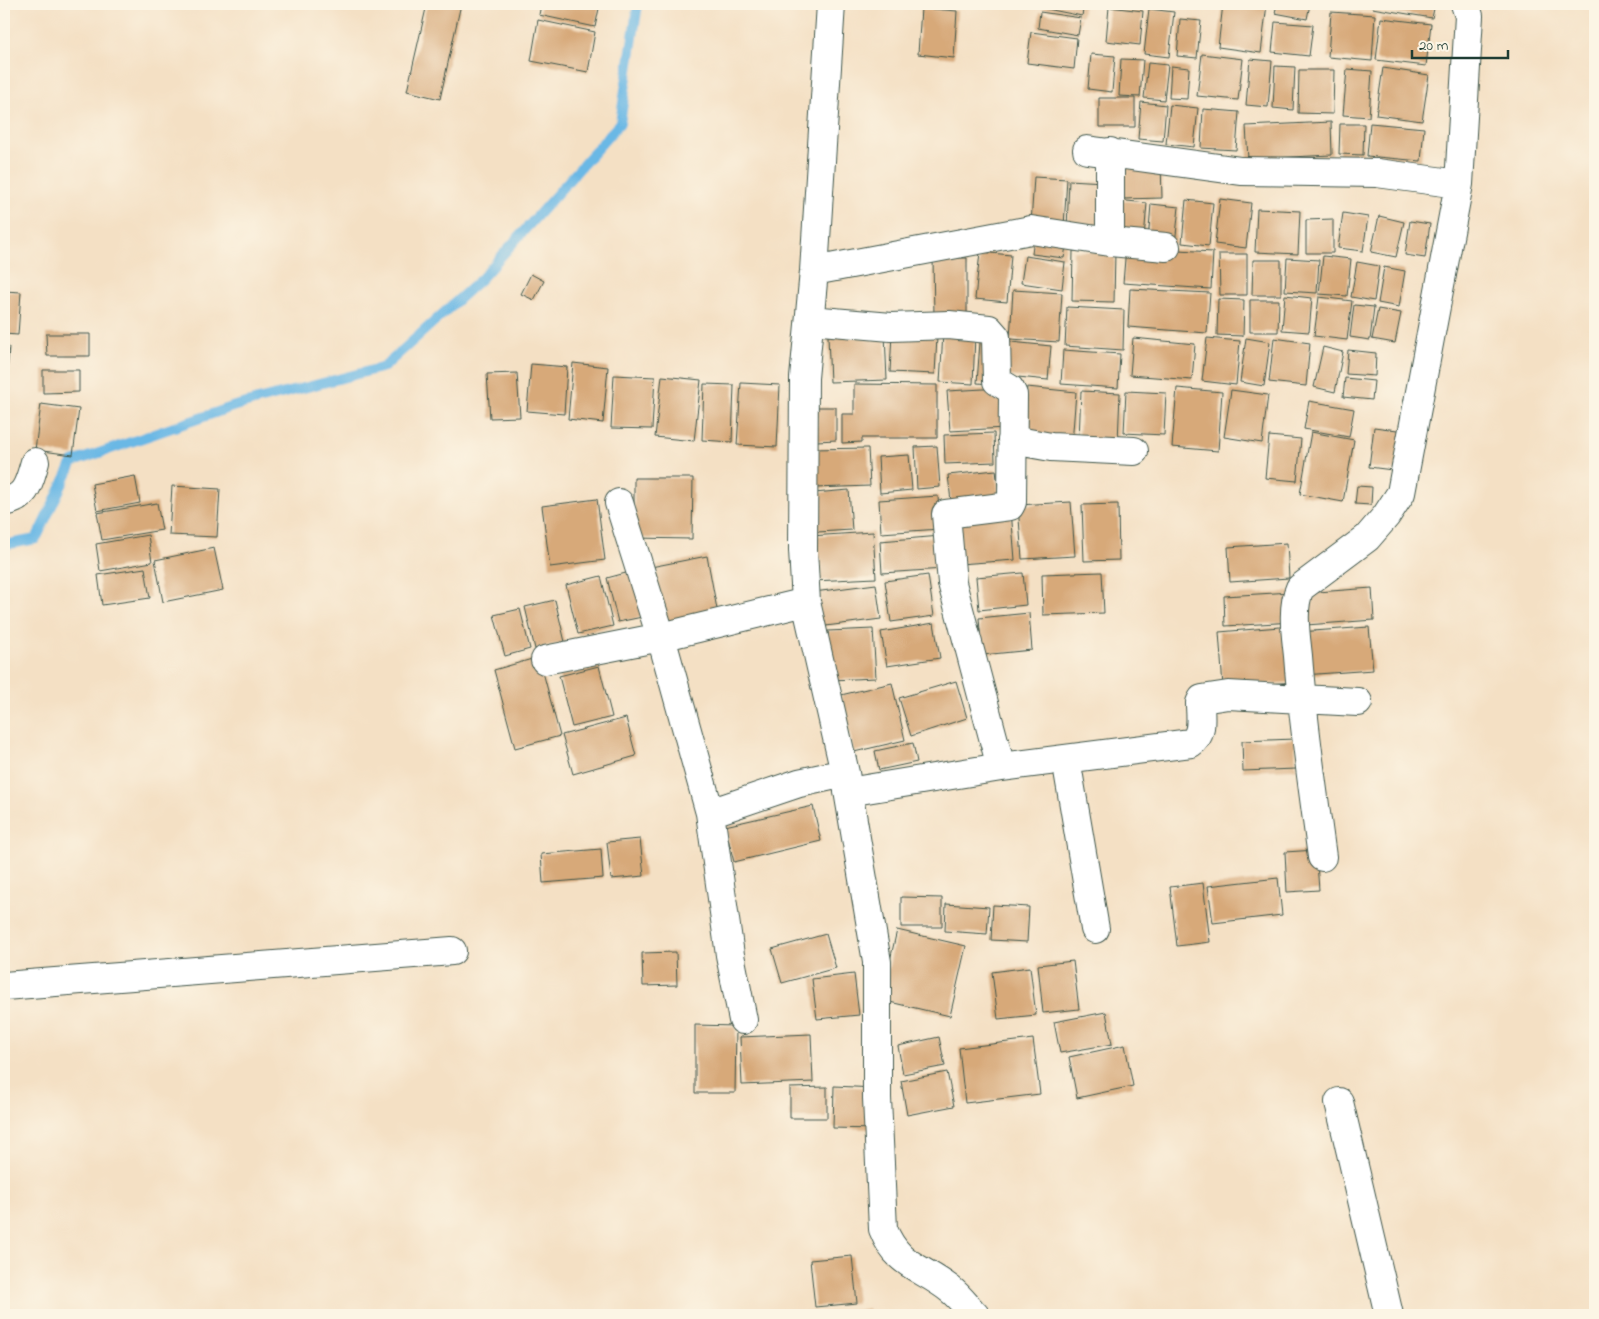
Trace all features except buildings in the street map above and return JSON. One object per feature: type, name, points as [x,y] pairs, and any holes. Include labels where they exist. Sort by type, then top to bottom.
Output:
[{"type":"street","points":[[831,4],[814,270],[804,378],[803,550],[806,602],[847,783],[877,962],[877,1098],[883,1229],[890,1246],[901,1259],[951,1290],[975,1315]]},
{"type":"street","points":[[1322,857],[1301,700],[1296,628],[1297,594],[1300,588],[1367,538],[1386,516],[1401,493],[1459,184],[1469,16],[1465,4]]},
{"type":"street","points":[[1110,242],[1098,151],[1241,171],[1377,174],[1459,184]]},
{"type":"street","points":[[814,270],[1031,230],[1110,242],[1166,247]]},
{"type":"street","points":[[810,320],[891,327],[949,325],[989,329],[996,337],[997,381],[1010,389],[1013,395],[1012,491],[1010,506],[946,514],[952,583],[1001,767]]},
{"type":"street","points":[[1012,440],[1051,447],[1134,451]]},
{"type":"street","points":[[4,502],[16,499],[24,493],[36,462]]},
{"type":"street","points":[[619,504],[661,637],[710,813],[730,955],[743,1020]]},
{"type":"street","points":[[545,660],[661,637],[806,602]]},
{"type":"street","points":[[710,813],[799,783],[847,783],[1001,767],[1191,743],[1197,739],[1199,734],[1200,703],[1206,697],[1228,695],[1358,702]]},
{"type":"street","points":[[1066,759],[1095,929]]},
{"type":"street","points":[[4,986],[452,951]]},
{"type":"street","points":[[1339,1102],[1389,1315]]},
{"type":"waterway","points":[[4,545],[36,539],[73,462],[235,406],[384,367],[481,279],[620,123],[638,4]]}]
